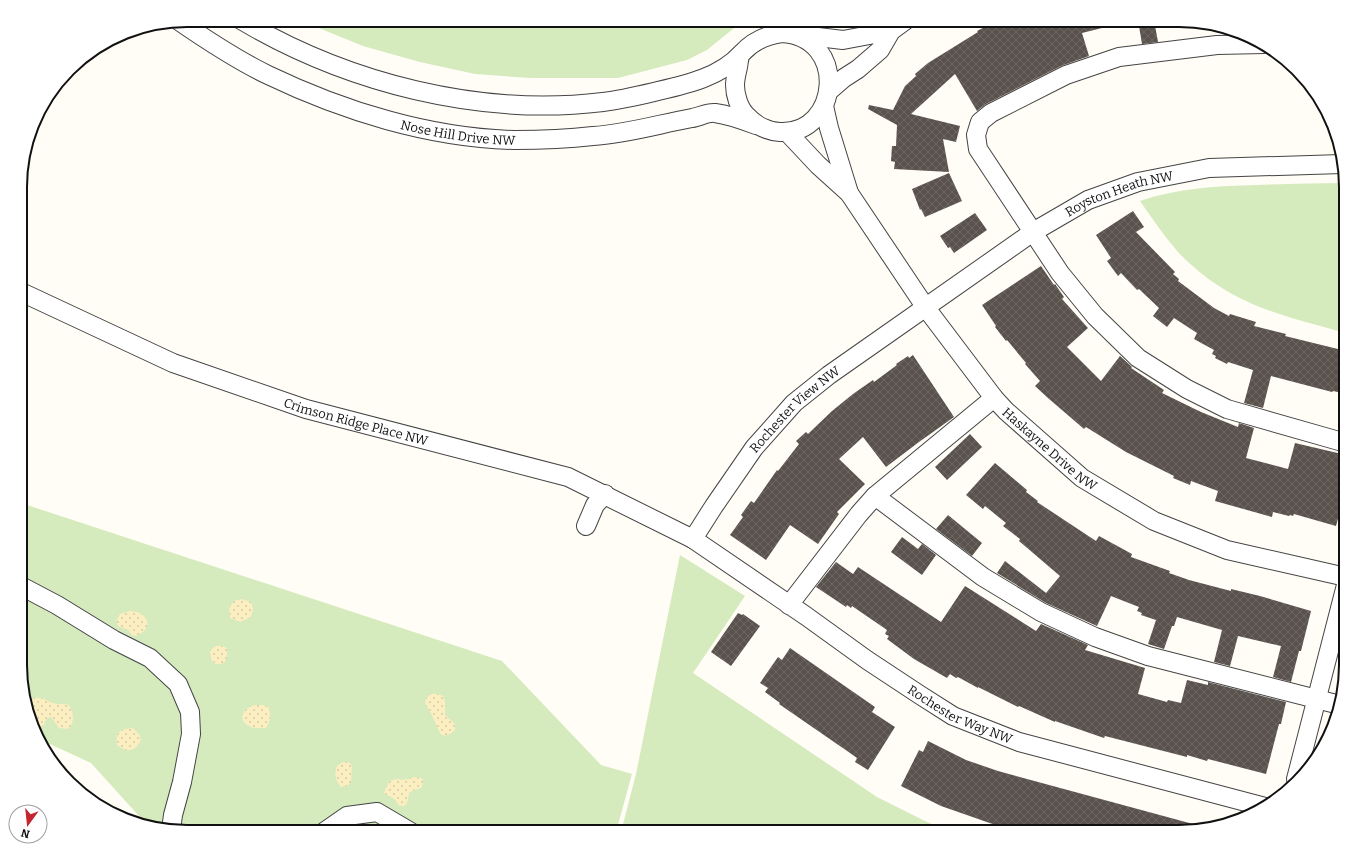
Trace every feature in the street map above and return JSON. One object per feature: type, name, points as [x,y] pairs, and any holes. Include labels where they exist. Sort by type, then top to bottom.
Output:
[{"type":"street","name":"Nose Hill Drive NW","points":[[187,27],[229,54],[274,78],[312,95],[366,114],[417,127],[469,136],[514,140],[556,139],[620,133],[714,113],[735,117],[756,125]]},
{"type":"street","points":[[253,27],[306,53],[353,72],[420,92],[506,105],[556,106],[604,102],[633,97],[699,80],[728,66],[753,43],[766,36],[782,33],[843,40],[891,31]]},
{"type":"street","points":[[741,54],[735,85],[737,100],[745,114],[756,125],[771,131],[787,132],[802,128],[815,119],[826,98],[844,78],[858,69],[880,50],[891,31],[896,27]]},
{"type":"street","points":[[793,34],[810,41],[823,56],[827,64],[826,98]]},
{"type":"street","points":[[1252,44],[1217,45],[1119,57],[1066,75],[991,113],[980,122],[976,135],[978,149],[1060,273],[1095,316],[1138,358],[1187,389],[1227,409],[1339,441]]},
{"type":"street","name":"Haskayne Drive NW","points":[[826,98],[829,128],[849,193]]},
{"type":"street","name":"Haskayne Drive NW","points":[[787,132],[818,165],[849,193],[926,308],[994,398],[1006,411],[1082,478],[1154,521],[1227,550],[1339,575]]},
{"type":"street","name":"Royston Heath NW","points":[[926,308],[1033,232],[1088,200],[1138,182],[1209,168],[1338,164]]},
{"type":"street","name":"Crimson Ridge Place NW","points":[[27,295],[173,363],[306,409],[568,477],[605,494],[693,539]]},
{"type":"street","name":"Rochester View NW","points":[[693,539],[754,448],[794,403],[829,374],[926,308]]},
{"type":"street","points":[[789,604],[859,514],[875,496],[994,398]]},
{"type":"street","points":[[586,526],[595,505],[605,494]]},
{"type":"street","points":[[875,496],[983,577],[1041,612],[1095,637],[1148,656],[1335,704]]},
{"type":"street","name":"Rochester Way NW","points":[[693,539],[789,604],[874,665],[953,716],[1019,742],[1257,805]]},
{"type":"street","points":[[27,589],[57,605],[114,640],[150,658],[178,684],[190,712],[190,734],[182,782],[172,825]]},
{"type":"street","points":[[1298,772],[1339,612]]},
{"type":"street","points":[[334,825],[347,816],[377,812],[399,825]]},
{"type":"green space","points":[[316,27],[735,27],[707,50],[687,60],[618,78],[530,78],[475,74],[420,62],[363,46]]},
{"type":"green space","points":[[1339,183],[1339,331],[1299,320],[1256,305],[1235,296],[1216,284],[1197,270],[1178,252],[1140,201],[1183,190],[1242,185]]},
{"type":"green space","points":[[27,505],[502,661],[601,765],[632,774],[618,825],[176,825],[142,819],[91,763],[47,743],[32,707],[27,676]]},
{"type":"green space","points":[[680,555],[745,596],[693,673],[877,797],[934,825],[623,825],[636,774]]},
{"type":"sand","points":[[242,599],[251,602],[253,609],[251,617],[240,622],[230,618],[229,608],[234,601]]},
{"type":"sand","points":[[130,611],[142,614],[147,621],[145,629],[142,633],[136,636],[131,635],[129,630],[119,627],[117,624],[120,614]]},
{"type":"sand","points":[[215,646],[223,646],[227,648],[227,658],[224,663],[215,664],[213,662],[210,651]]},
{"type":"sand","points":[[431,694],[443,696],[445,701],[445,715],[455,724],[455,730],[450,734],[441,734],[425,703],[426,698]]},
{"type":"sand","points":[[34,698],[38,698],[55,704],[69,705],[73,717],[72,723],[68,729],[59,728],[51,717],[46,720],[44,725],[39,727],[31,701]]},
{"type":"sand","points":[[263,705],[268,707],[270,718],[266,728],[251,727],[243,720],[242,717],[245,711],[251,706]]},
{"type":"sand","points":[[133,728],[139,734],[141,740],[139,744],[131,750],[117,745],[117,737],[119,732],[125,729]]},
{"type":"sand","points":[[343,762],[348,762],[352,765],[351,782],[347,786],[341,787],[336,779],[336,772],[337,766]]},
{"type":"sand","points":[[414,777],[422,778],[423,783],[421,788],[409,793],[406,805],[399,805],[394,799],[384,793],[387,786],[393,780],[404,780]]},
{"type":"building","points":[[985,27],[1106,27],[1082,33],[1089,56],[1061,66],[986,104],[977,111],[955,74],[911,114],[960,126],[956,142],[943,139],[949,172],[894,169],[895,162],[891,161],[892,146],[896,146],[897,125],[868,109],[869,105],[893,110],[905,86],[916,76],[915,74],[928,63],[978,32],[977,31]]},
{"type":"building","points":[[1139,27],[1155,27],[1158,42],[1142,44]]},
{"type":"building","points":[[949,173],[962,201],[925,217],[921,209],[920,210],[912,189]]},
{"type":"building","points":[[1133,211],[1144,227],[1136,232],[1175,272],[1173,274],[1179,279],[1178,281],[1214,308],[1229,316],[1230,314],[1256,322],[1254,326],[1286,334],[1285,336],[1339,349],[1339,392],[1332,392],[1271,376],[1263,408],[1244,403],[1253,370],[1228,362],[1227,364],[1215,358],[1216,356],[1212,354],[1214,350],[1194,339],[1197,333],[1174,318],[1167,327],[1153,316],[1159,308],[1139,289],[1137,290],[1121,273],[1118,276],[1107,261],[1111,258],[1096,235]]},
{"type":"building","points":[[975,213],[987,230],[954,253],[950,247],[948,248],[940,236]]},
{"type":"building","points":[[1041,266],[1064,297],[1062,299],[1088,328],[1067,347],[1101,381],[1120,356],[1132,367],[1131,368],[1164,390],[1162,393],[1201,412],[1238,427],[1239,423],[1254,428],[1246,458],[1288,469],[1295,443],[1339,453],[1339,515],[1336,526],[1294,514],[1293,516],[1289,516],[1273,512],[1272,517],[1215,501],[1218,491],[1191,481],[1190,485],[1173,478],[1174,476],[1126,452],[1086,427],[1084,429],[1035,386],[1040,381],[995,327],[996,326],[982,305]]},
{"type":"building","points":[[913,355],[954,417],[886,467],[863,437],[839,459],[865,484],[837,512],[839,514],[818,544],[790,525],[766,560],[730,535],[743,517],[741,515],[751,501],[754,503],[777,470],[778,471],[799,444],[796,441],[806,432],[808,434],[832,411],[853,394],[873,380],[874,382],[908,356],[909,358]]},
{"type":"building","points":[[970,434],[982,447],[947,480],[935,467]]},
{"type":"building","points":[[995,463],[1027,490],[1026,492],[1038,501],[1037,502],[1096,541],[1099,536],[1132,554],[1131,557],[1170,571],[1169,573],[1189,580],[1231,591],[1231,589],[1260,596],[1311,611],[1301,651],[1299,651],[1291,682],[1273,677],[1281,646],[1238,636],[1230,666],[1214,662],[1222,630],[1177,617],[1174,626],[1172,626],[1164,649],[1148,644],[1156,620],[1141,615],[1142,613],[1137,611],[1139,607],[1111,596],[1097,626],[1046,603],[997,573],[1005,561],[1046,593],[1060,576],[1019,541],[1020,539],[1003,526],[1006,523],[985,506],[983,509],[966,495]]},
{"type":"building","points":[[948,515],[982,543],[972,556],[936,529]]},
{"type":"building","points":[[902,537],[918,549],[922,544],[936,555],[922,575],[891,552]]},
{"type":"building","points":[[836,562],[853,574],[858,567],[941,622],[965,586],[1036,631],[1041,624],[1088,645],[1085,650],[1145,668],[1138,694],[1167,702],[1168,700],[1181,703],[1187,680],[1208,685],[1208,682],[1286,702],[1266,774],[1208,759],[1207,761],[1187,755],[1187,757],[1105,736],[1104,738],[1055,722],[1019,706],[1018,707],[958,677],[956,678],[950,674],[947,678],[914,659],[887,639],[889,636],[885,634],[887,630],[852,606],[851,608],[847,605],[846,607],[816,587]]},
{"type":"building","points":[[738,613],[743,614],[760,626],[731,666],[711,652]]},
{"type":"building","points":[[790,648],[875,707],[872,712],[895,727],[868,770],[855,762],[857,758],[779,704],[780,703],[765,692],[768,688],[760,683],[778,657],[782,660]]},
{"type":"building","points":[[928,741],[966,760],[998,771],[1195,825],[995,825],[941,806],[901,786],[919,750],[923,752]]}]
